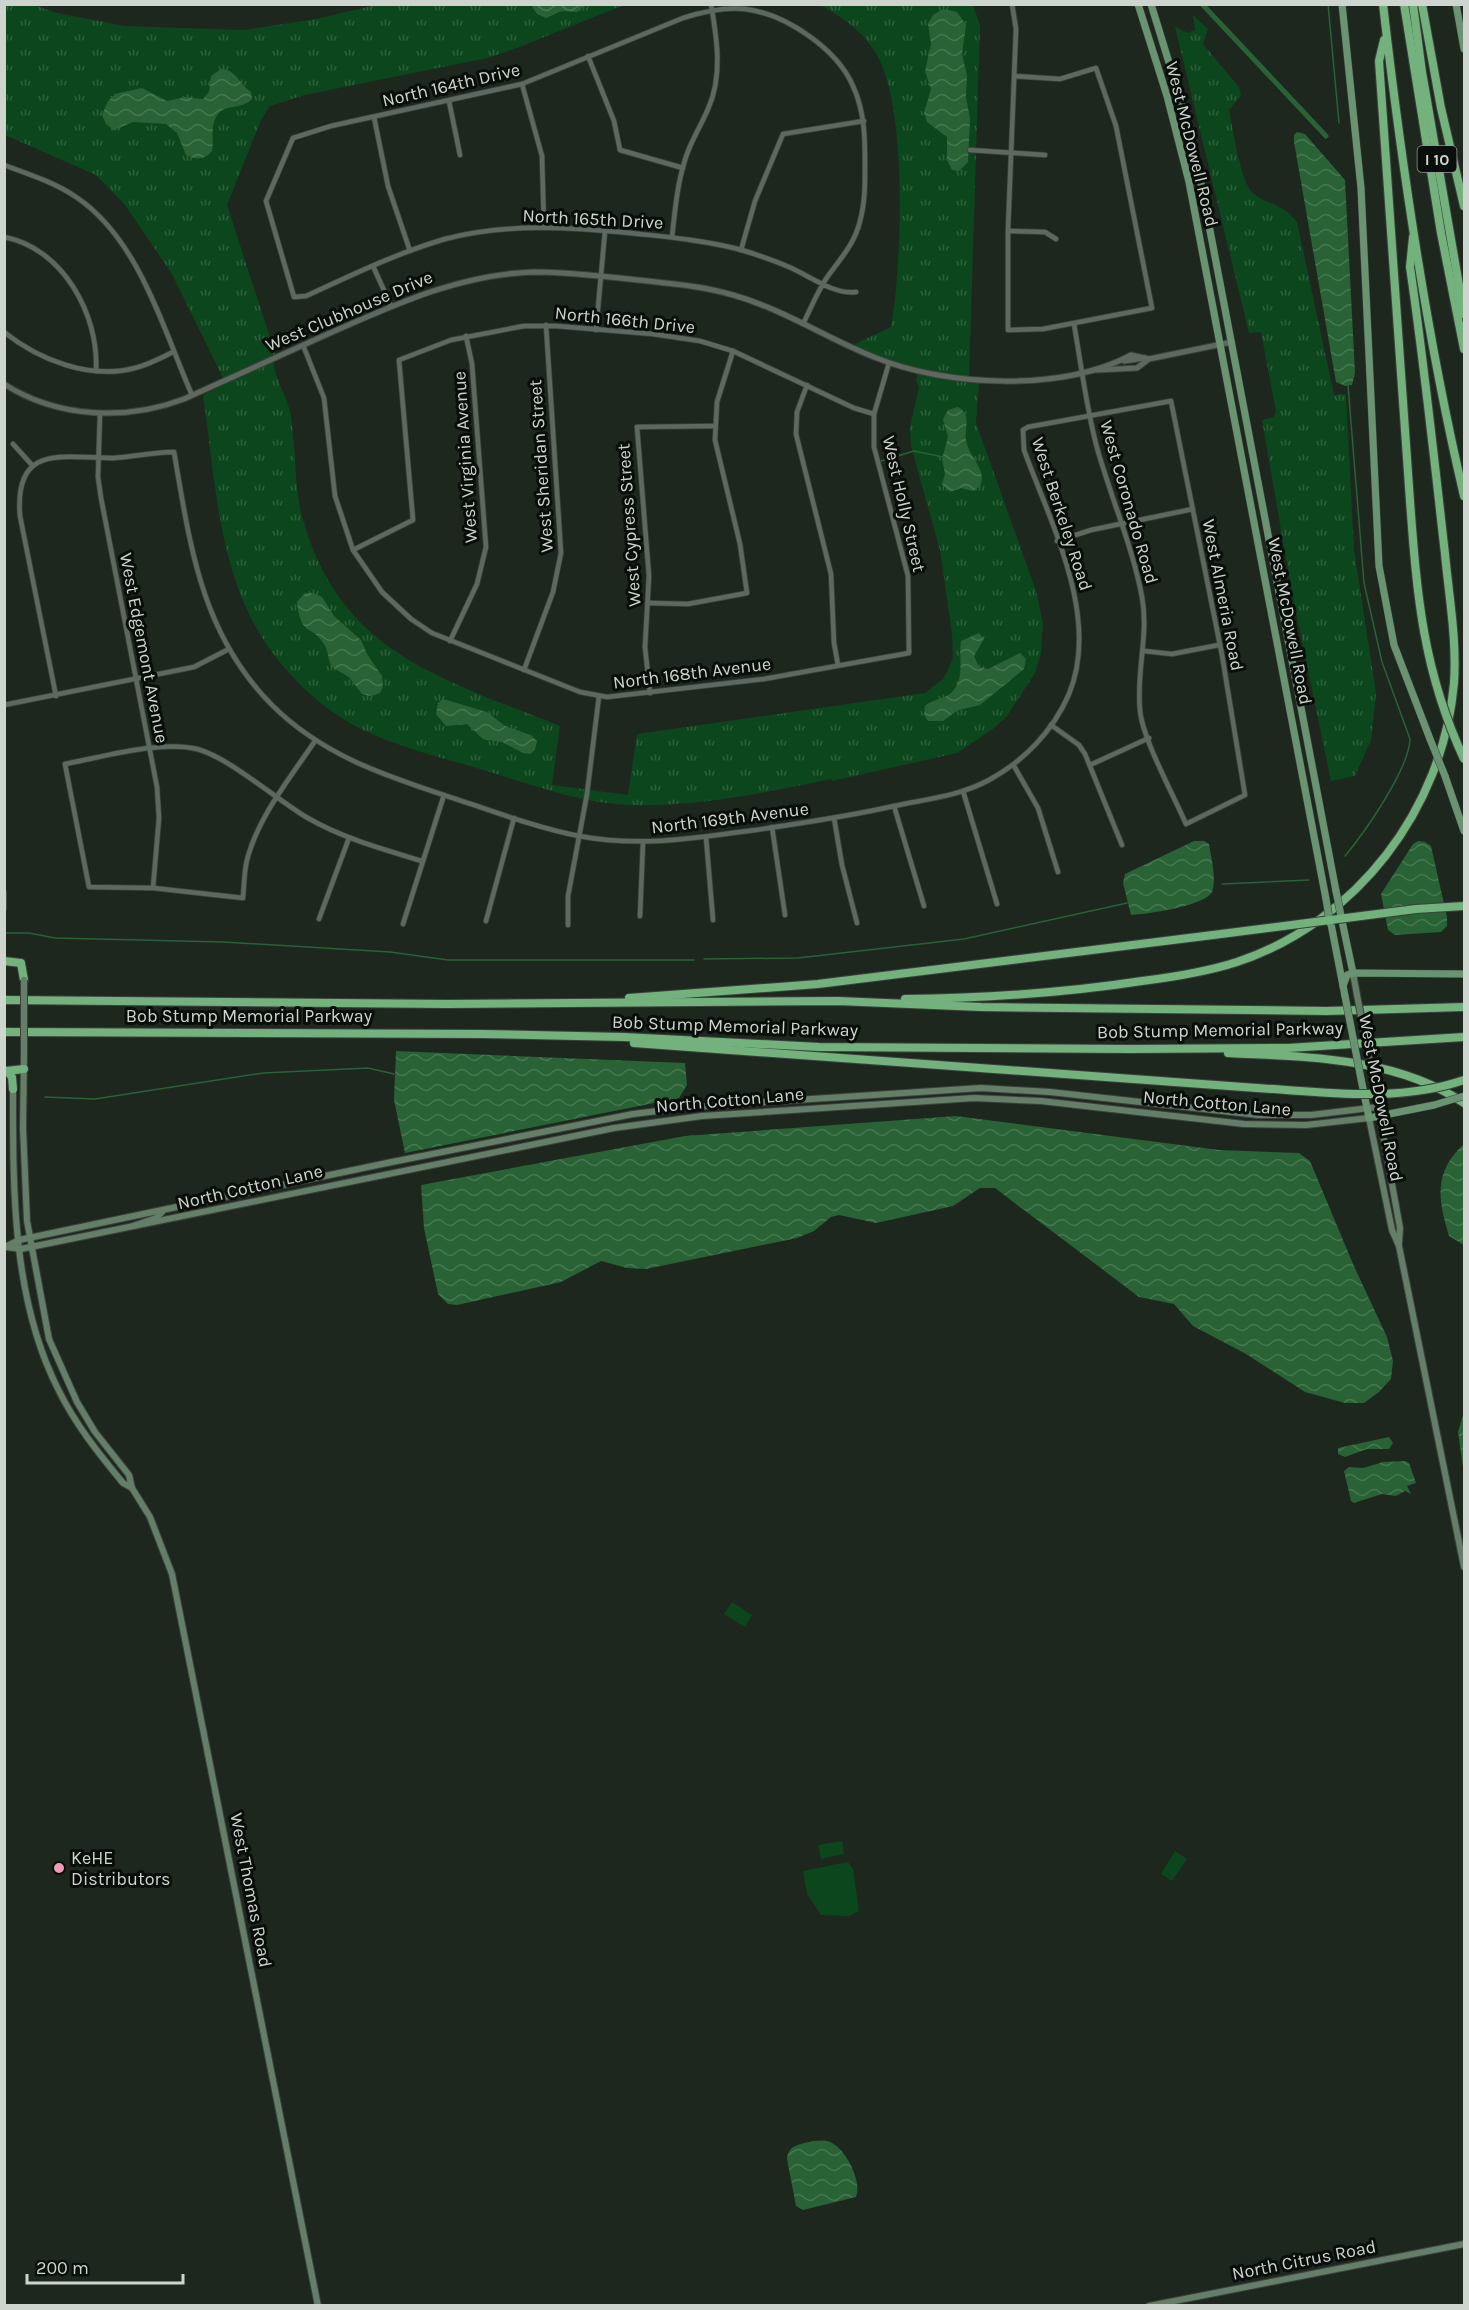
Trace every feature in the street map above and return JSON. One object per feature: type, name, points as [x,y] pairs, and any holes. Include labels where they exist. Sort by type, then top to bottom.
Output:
[{"type":"highway","name":"I 10","points":[[1383,4],[1413,237],[1440,384],[1464,496]]},
{"type":"highway","points":[[1404,4],[1439,221],[1464,349]]},
{"type":"highway","name":"I 10","points":[[1413,4],[1422,72],[1464,314]]},
{"type":"highway","points":[[1422,4],[1441,108],[1464,206]]},
{"type":"highway","points":[[1386,34],[1379,62],[1417,594],[1425,647],[1441,703],[1464,759]]},
{"type":"highway","points":[[838,1001],[956,998],[1082,989],[1170,977],[1228,964],[1268,949],[1315,924],[1361,884],[1396,842],[1421,800],[1440,756],[1450,714],[1454,666],[1452,617],[1439,492],[1410,267],[1413,237]]},
{"type":"highway","points":[[608,1002],[640,996],[849,981],[1416,909],[1464,906]]},
{"type":"highway","points":[[4,961],[21,963],[24,980]]},
{"type":"highway","name":"Bob Stump Memorial Parkway","points":[[4,1000],[838,1001],[981,1007],[1327,1011],[1464,1007]]},
{"type":"highway","name":"Bob Stump Memorial Parkway","points":[[4,1032],[481,1034],[819,1047],[1130,1049],[1288,1048],[1464,1037]]},
{"type":"highway","points":[[595,1038],[635,1043],[1257,1088],[1386,1095],[1424,1091],[1464,1080]]},
{"type":"highway","points":[[1130,1049],[1263,1055],[1365,1064],[1408,1075],[1464,1103]]},
{"type":"highway","points":[[5,1071],[24,1069]]},
{"type":"highway","points":[[5,1071],[12,1077],[13,1089]]},
{"type":"main road","name":"West McDowell Road","points":[[1138,4],[1185,167],[1221,344],[1330,924],[1392,1230],[1399,1246],[1464,1568]]},
{"type":"main road","name":"West McDowell Road","points":[[1151,4],[1182,105],[1198,168],[1373,1079],[1400,1228],[1399,1246]]},
{"type":"main road","points":[[1342,4],[1361,188],[1379,566],[1394,645],[1464,831]]},
{"type":"main road","points":[[1456,4],[1464,49]]},
{"type":"main road","points":[[1343,986],[1347,975],[1353,973],[1464,974]]},
{"type":"main road","name":"West Thomas Road","points":[[24,980],[24,1162],[30,1238],[49,1339],[61,1371],[95,1432],[129,1475],[132,1488],[150,1517],[172,1574],[318,2306]]},
{"type":"main road","name":"North Cotton Lane","points":[[5,1247],[19,1240],[162,1212],[284,1183],[633,1114],[691,1107],[940,1089],[992,1088],[1050,1092],[1258,1115],[1296,1116],[1378,1107]]},
{"type":"main road","name":"West Thomas Road","points":[[13,1089],[14,1161],[19,1240],[31,1315],[42,1352],[58,1389],[77,1423],[123,1483],[132,1488]]},
{"type":"main road","name":"North Cotton Lane","points":[[5,1247],[21,1249],[32,1247],[636,1124],[702,1116],[985,1098],[1041,1101],[1245,1124],[1306,1125],[1379,1117],[1464,1096]]},
{"type":"main road","points":[[131,1228],[137,1223],[156,1218],[162,1212]]},
{"type":"main road","name":"North Citrus Road","points":[[1149,2306],[1464,2244]]},
{"type":"street","points":[[672,237],[683,168],[709,107],[716,80],[718,47],[711,4]]},
{"type":"street","points":[[1012,4],[1016,29],[1014,76],[1008,231],[1008,330],[1035,330],[1152,308],[1116,126],[1096,68],[1060,79],[1014,76]]},
{"type":"street","points":[[712,11],[747,9],[792,26],[813,39],[828,51],[848,75],[864,120],[864,195],[860,222],[848,250],[824,284],[803,324]]},
{"type":"street","name":"North 164th Drive","points":[[294,297],[266,201],[293,138],[331,126],[522,84],[682,18],[712,11]]},
{"type":"street","points":[[588,56],[614,121],[620,150],[683,168]]},
{"type":"street","points":[[522,84],[542,156],[544,227]]},
{"type":"street","points":[[449,101],[460,155]]},
{"type":"street","points":[[374,117],[390,192],[410,250]]},
{"type":"street","points":[[741,250],[755,201],[783,134],[864,120]]},
{"type":"street","points":[[970,150],[1045,155]]},
{"type":"street","points":[[4,165],[67,191],[102,220],[146,285],[192,395]]},
{"type":"street","name":"North 165th Drive","points":[[294,297],[306,296],[410,250],[459,236],[544,227],[672,237],[741,250],[780,263],[844,294],[856,292]]},
{"type":"street","points":[[596,330],[605,231]]},
{"type":"street","points":[[1008,231],[1045,232],[1056,238]]},
{"type":"street","points":[[4,237],[26,243],[44,254],[71,288],[93,325],[96,370]]},
{"type":"street","points":[[373,266],[391,306]]},
{"type":"street","name":"West Clubhouse Drive","points":[[4,384],[59,407],[100,413],[145,410],[192,395],[391,306],[446,286],[490,276],[537,272],[600,276],[712,290],[762,304],[889,363],[934,375],[979,381],[1031,380],[1083,372],[1124,360],[1147,358],[1232,342]]},
{"type":"street","name":"West Coronado Road","points":[[1074,324],[1096,445],[1122,523],[1143,600],[1144,651],[1139,709],[1186,824]]},
{"type":"street","name":"North 166th Drive","points":[[353,550],[413,520],[399,360],[466,336],[510,328],[546,325],[679,337],[733,351],[854,408],[874,414]]},
{"type":"street","name":"West Sheridan Street","points":[[524,670],[553,592],[561,553],[546,325]]},
{"type":"street","points":[[4,332],[50,360],[96,370],[136,368],[173,352]]},
{"type":"street","name":"West Virginia Avenue","points":[[450,641],[477,584],[486,547],[472,364],[466,336]]},
{"type":"street","name":"North 168th Avenue","points":[[303,345],[324,398],[335,496],[353,550],[364,569],[392,602],[419,625],[450,641],[580,692],[599,696],[650,693],[764,679],[909,653]]},
{"type":"street","points":[[649,603],[688,604],[747,593],[740,544],[717,452],[714,426],[720,387],[733,351]]},
{"type":"street","name":"West Clubhouse Drive","points":[[1095,369],[1137,368],[1147,358]]},
{"type":"street","points":[[1124,360],[1125,367]]},
{"type":"street","name":"West Holly Street","points":[[889,363],[874,414],[874,447],[908,576],[909,653]]},
{"type":"street","points":[[807,385],[796,412],[796,434],[831,574],[834,643],[838,665]]},
{"type":"street","name":"West Almeria Road","points":[[1090,415],[1171,401],[1220,645],[1245,795],[1186,824]]},
{"type":"street","name":"West Edgemont Avenue","points":[[100,413],[101,498],[150,749],[159,818],[153,888]]},
{"type":"street","name":"West Berkeley Road","points":[[1014,766],[1033,749],[1051,725],[1070,691],[1079,658],[1080,636],[1075,596],[1022,442],[1023,430],[1090,415]]},
{"type":"street","name":"West Cypress Street","points":[[650,693],[645,647],[649,603],[637,427],[714,426]]},
{"type":"street","points":[[14,444],[32,465]]},
{"type":"street","name":"North 169th Avenue","points":[[99,457],[174,452],[190,545],[211,615],[229,649],[270,703],[315,741],[376,772],[444,795],[514,818],[580,836],[643,842],[706,837],[834,818],[963,792],[1014,766]]},
{"type":"street","points":[[56,696],[20,516],[18,494],[23,477],[32,465],[60,457],[99,457]]},
{"type":"street","points":[[1058,542],[1122,523],[1193,508]]},
{"type":"street","points":[[1144,651],[1172,654],[1220,645]]},
{"type":"street","points":[[4,705],[194,668],[229,649]]},
{"type":"street","points":[[568,925],[568,896],[580,836],[599,696]]},
{"type":"street","points":[[1051,725],[1079,745],[1090,765],[1122,845]]},
{"type":"street","points":[[1090,765],[1149,738]]},
{"type":"street","points":[[315,741],[277,799],[262,824],[247,861],[243,898],[153,888],[89,887],[65,764],[170,747],[196,749],[216,756],[277,799],[350,838],[422,861]]},
{"type":"street","points":[[1014,766],[1038,808],[1058,872]]},
{"type":"street","points":[[963,792],[997,904]]},
{"type":"street","points":[[403,924],[444,795]]},
{"type":"street","points":[[894,806],[924,906]]},
{"type":"street","points":[[486,921],[514,818]]},
{"type":"street","points":[[834,818],[842,865],[856,923]]},
{"type":"street","points":[[772,827],[785,915]]},
{"type":"street","points":[[706,837],[713,921]]},
{"type":"street","points":[[319,919],[350,838]]},
{"type":"street","points":[[640,916],[643,842]]},
{"type":"street","points":[[4,892],[5,908]]},
{"type":"green space","points":[[4,5],[34,5],[57,13],[125,26],[244,30],[316,19],[376,5],[624,5],[487,58],[305,95],[270,106],[261,120],[227,205],[275,353],[274,367],[290,411],[302,516],[319,563],[342,600],[369,631],[401,655],[476,693],[560,726],[552,785],[628,795],[637,734],[925,693],[943,679],[948,670],[953,657],[952,633],[940,550],[911,446],[910,427],[919,388],[916,380],[918,371],[854,349],[855,344],[891,327],[900,228],[898,149],[894,112],[887,80],[872,46],[852,26],[820,5],[973,5],[980,25],[969,379],[979,381],[976,423],[1036,591],[1043,623],[1041,653],[1035,673],[1007,716],[993,729],[957,753],[832,781],[831,779],[733,798],[683,804],[634,805],[598,802],[562,794],[416,750],[372,734],[335,713],[286,670],[260,635],[239,590],[230,564],[218,508],[203,395],[226,384],[172,274],[125,205],[96,175],[5,135]]},
{"type":"green space","points":[[1193,15],[1208,29],[1203,44],[1239,87],[1241,96],[1229,110],[1245,180],[1255,195],[1286,211],[1297,222],[1334,395],[1346,394],[1354,550],[1376,693],[1371,740],[1355,776],[1331,781],[1292,593],[1262,420],[1274,417],[1276,411],[1261,332],[1249,333],[1175,27],[1188,33],[1195,30]]},
{"type":"green space","points":[[732,1602],[752,1615],[745,1627],[724,1614]]},
{"type":"green space","points":[[842,1841],[844,1854],[821,1859],[818,1845]]},
{"type":"green space","points":[[1175,1851],[1187,1859],[1172,1881],[1161,1874]]},
{"type":"green space","points":[[848,1862],[853,1869],[859,1911],[849,1916],[821,1915],[807,1894],[803,1871]]},
{"type":"water","points":[[531,5],[585,5],[577,12],[562,11],[546,18],[537,14]]},
{"type":"water","points":[[943,9],[957,12],[966,25],[962,54],[967,76],[966,97],[970,119],[968,162],[959,171],[952,170],[947,160],[947,137],[927,122],[924,113],[931,89],[925,71],[931,44],[928,24],[933,15]]},
{"type":"water","points":[[221,69],[234,74],[251,92],[252,99],[242,105],[226,108],[217,115],[213,125],[212,151],[203,158],[186,155],[177,133],[166,124],[133,122],[114,130],[106,124],[102,115],[108,101],[115,94],[142,88],[167,101],[185,97],[203,99],[209,92],[211,76]]},
{"type":"water","points":[[1297,132],[1305,134],[1345,180],[1355,373],[1352,385],[1345,386],[1336,382],[1294,142],[1294,135]]},
{"type":"water","points":[[958,407],[965,414],[966,441],[980,470],[982,480],[979,487],[973,491],[961,488],[950,492],[942,484],[945,474],[942,459],[948,437],[943,419],[948,410]]},
{"type":"water","points":[[305,593],[313,593],[322,597],[334,616],[361,640],[367,654],[382,676],[383,687],[380,693],[371,696],[362,694],[349,677],[332,667],[324,644],[301,621],[297,602]]},
{"type":"water","points":[[979,633],[984,639],[974,656],[979,667],[988,669],[1020,653],[1026,659],[1024,669],[980,705],[958,710],[943,721],[928,721],[924,715],[925,706],[945,697],[956,687],[960,675],[961,641]]},
{"type":"water","points":[[443,699],[487,712],[505,726],[531,735],[537,741],[535,750],[530,754],[523,753],[502,742],[483,739],[467,724],[446,726],[436,714],[438,703]]},
{"type":"water","points":[[1194,841],[1204,841],[1209,844],[1214,875],[1212,892],[1207,897],[1188,905],[1131,915],[1123,883],[1125,874]]},
{"type":"water","points":[[1418,841],[1431,846],[1447,926],[1441,932],[1395,935],[1388,930],[1381,894],[1413,844]]},
{"type":"water","points":[[396,1051],[685,1063],[687,1085],[679,1098],[405,1153],[394,1100]]},
{"type":"water","points":[[956,1116],[1219,1150],[1299,1153],[1310,1161],[1353,1264],[1387,1337],[1393,1361],[1391,1379],[1364,1403],[1345,1403],[1305,1392],[1246,1354],[1193,1326],[1174,1304],[1139,1297],[995,1188],[980,1188],[953,1206],[876,1223],[839,1215],[831,1217],[814,1231],[797,1238],[646,1269],[627,1268],[601,1261],[561,1282],[457,1305],[448,1304],[438,1294],[424,1228],[421,1185],[685,1136]]},
{"type":"water","points":[[1464,1144],[1464,1245],[1449,1236],[1442,1210],[1441,1187],[1447,1165]]},
{"type":"water","points":[[1464,1412],[1464,1474],[1458,1432]]},
{"type":"water","points":[[1389,1437],[1393,1443],[1389,1449],[1367,1449],[1345,1457],[1338,1454],[1338,1448]]},
{"type":"water","points":[[1405,1461],[1409,1463],[1416,1483],[1407,1486],[1411,1494],[1405,1491],[1396,1496],[1382,1494],[1354,1503],[1351,1501],[1344,1471],[1349,1467],[1363,1468],[1383,1462]]},
{"type":"water","points":[[812,2141],[825,2141],[840,2149],[850,2164],[857,2182],[856,2197],[803,2210],[796,2206],[788,2154],[795,2146]]},
{"type":"waterway","points":[[1202,4],[1326,136]]},
{"type":"waterway","points":[[1328,4],[1339,123]]},
{"type":"waterway","points":[[1345,856],[1385,800],[1402,767],[1410,739],[1382,662],[1364,583],[1348,385]]},
{"type":"waterway","points":[[878,462],[914,451],[943,457]]},
{"type":"waterway","points":[[1222,884],[1309,880]]},
{"type":"waterway","points":[[704,959],[798,958],[964,939],[1127,903]]},
{"type":"waterway","points":[[4,933],[29,933],[55,938],[223,942],[390,952],[448,960],[694,960]]},
{"type":"waterway","points":[[45,1097],[95,1099],[263,1073],[368,1068],[394,1074]]},
{"type":"place","name":"KeHE Distributors","points":[[59,1868]]}]
